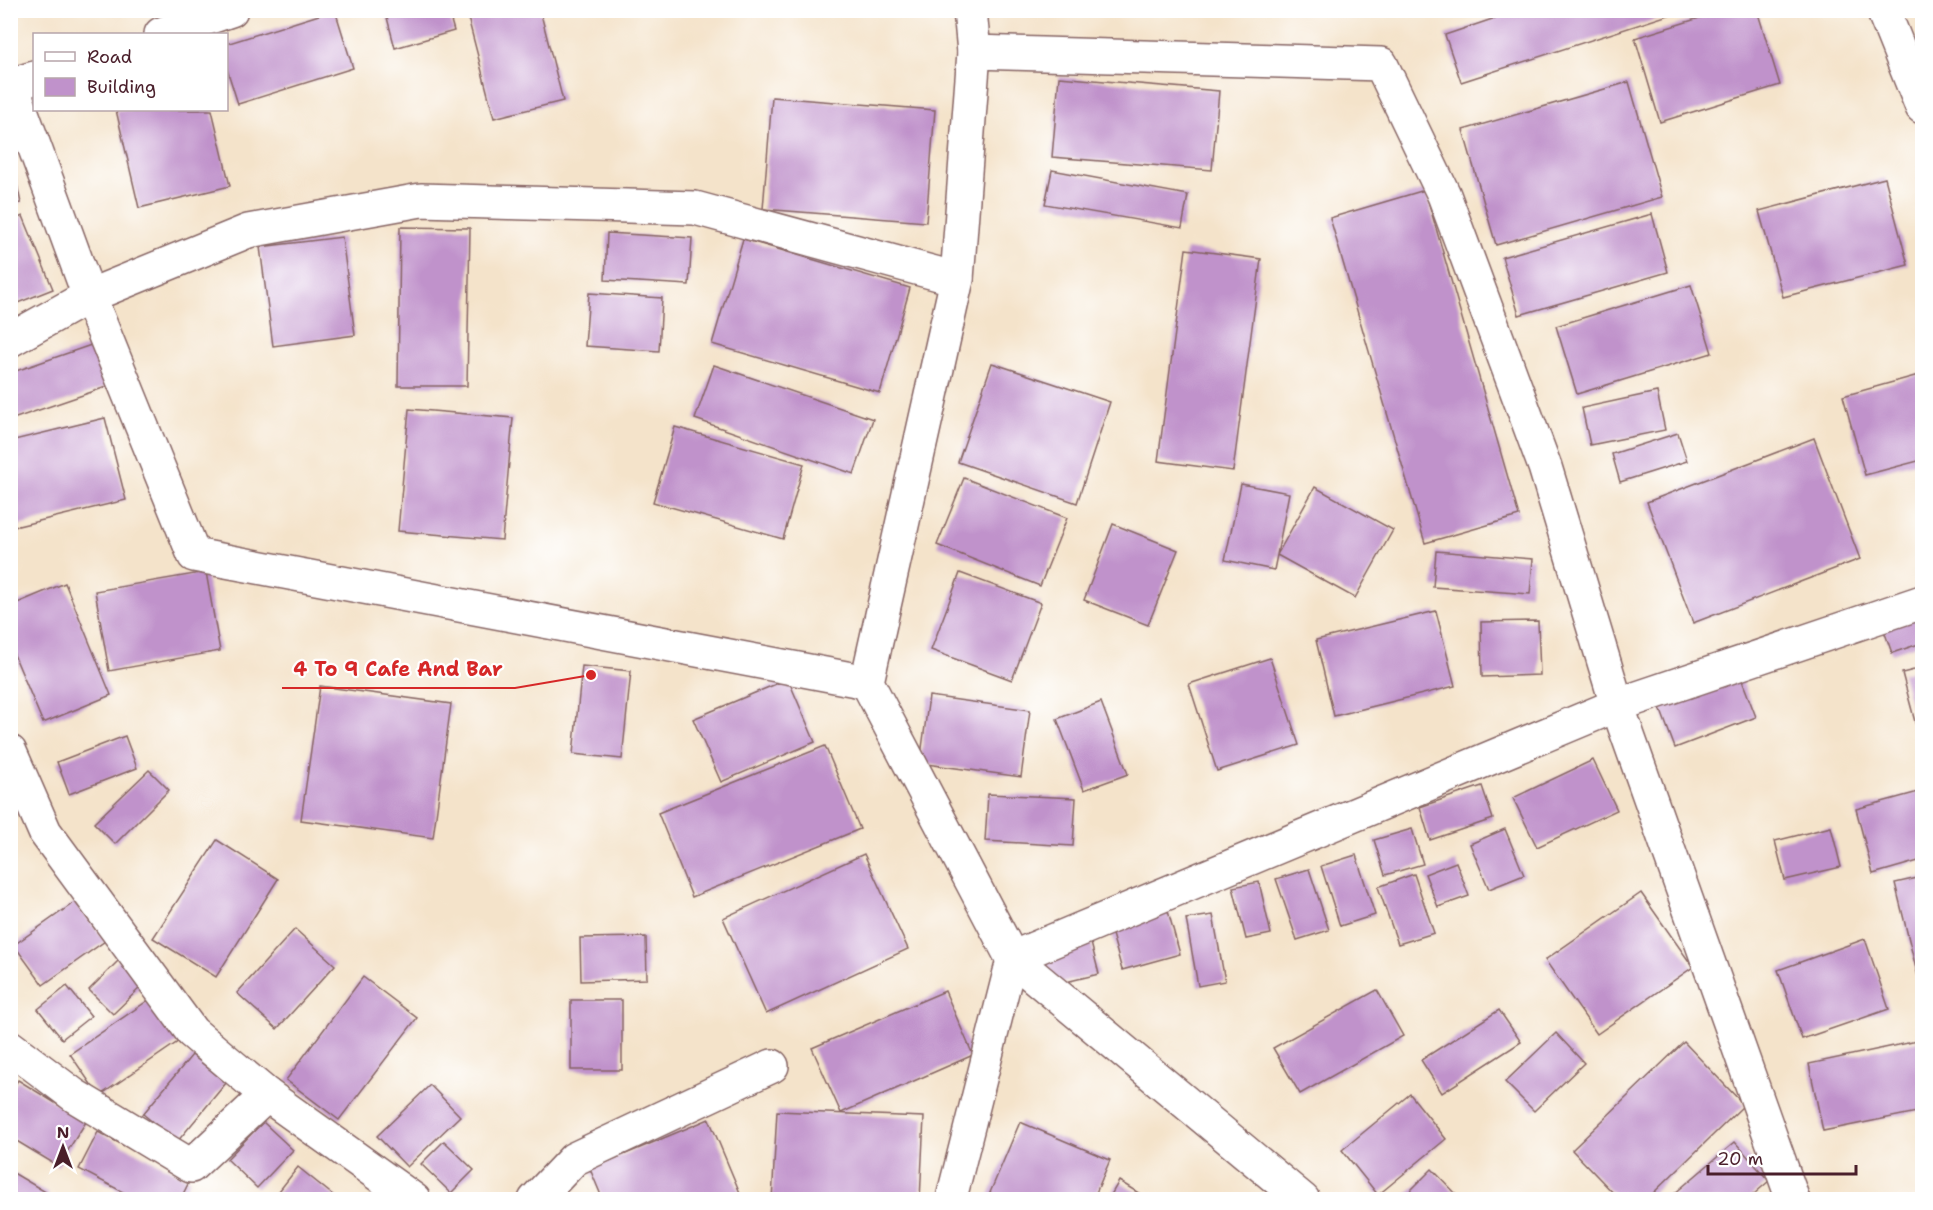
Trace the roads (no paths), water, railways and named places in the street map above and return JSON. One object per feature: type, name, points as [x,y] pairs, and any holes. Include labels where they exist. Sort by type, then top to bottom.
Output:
[{"type":"street","points":[[164,33],[231,10]]},
{"type":"street","points":[[970,10],[974,52],[957,279],[867,681],[1012,958],[1303,1200]]},
{"type":"street","points":[[1883,10],[1920,92]]},
{"type":"street","points":[[974,52],[1381,64],[1444,195],[1533,435],[1617,705],[1793,1200]]},
{"type":"street","points":[[17,82],[89,296],[194,555],[867,681]]},
{"type":"street","points":[[10,339],[89,296],[248,231],[421,200],[695,208],[957,279]]},
{"type":"street","points":[[1012,958],[1617,705],[1923,602]]},
{"type":"street","points":[[10,752],[45,832],[192,1032],[267,1095],[414,1200]]},
{"type":"street","points":[[10,1047],[75,1096],[191,1166],[267,1095]]},
{"type":"street","points":[[535,1200],[574,1159],[771,1066]]},
{"type":"lane","points":[[951,1200],[1012,958]]},
{"type":"place","name":"4 To 9 Cafe And Bar","points":[[591,675]]}]
